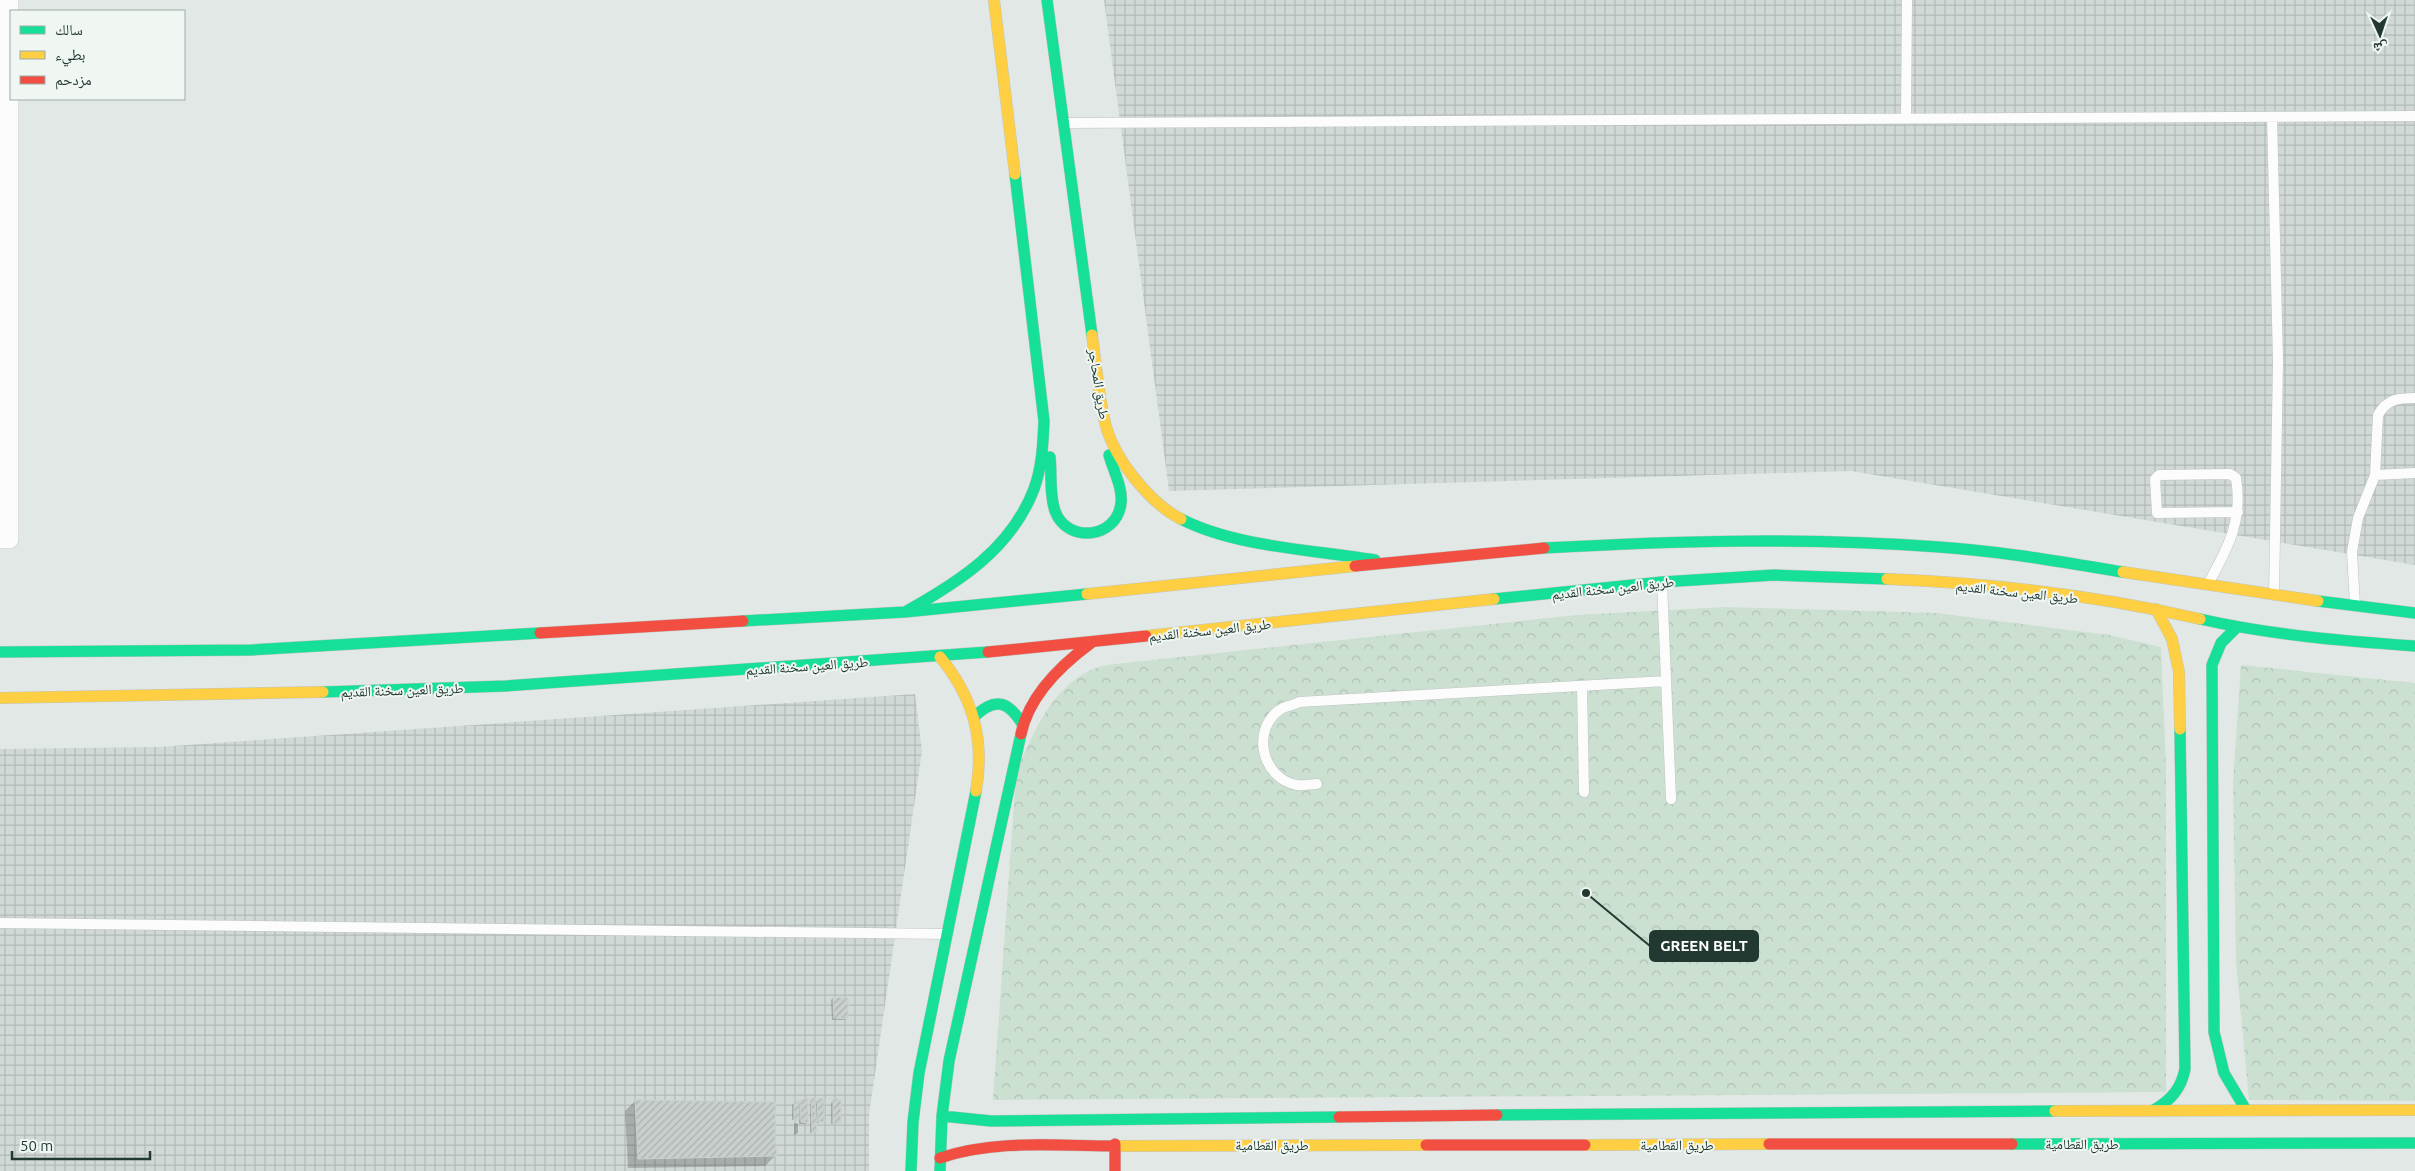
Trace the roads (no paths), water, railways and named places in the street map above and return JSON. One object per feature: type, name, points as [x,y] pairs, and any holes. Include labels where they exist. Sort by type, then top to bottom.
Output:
[{"type":"main road","points":[[994,0],[1055,511],[1060,521],[1069,530],[1079,534],[1091,535],[1102,531],[1112,524],[1119,514],[1121,502],[1109,456],[1104,420]]},
{"type":"main road","name":"طريق المحاجر","points":[[1047,0],[1104,420],[1113,446],[1127,470],[1144,492],[1166,510],[1190,524],[1216,534],[1397,563]]},
{"type":"main road","points":[[905,612],[963,577],[1013,532],[1032,497],[1038,479],[1044,441],[1044,421]]},
{"type":"main road","points":[[0,652],[260,650],[905,612],[1527,550],[1669,541],[1804,540],[1940,547],[2062,562],[2356,608],[2415,613]]},
{"type":"main road","name":"طريق العين سخنة القديم","points":[[0,698],[250,695],[506,686],[940,657],[1662,582],[1774,576],[1904,580],[2037,592],[2156,609],[2237,627],[2326,640],[2415,646]]},
{"type":"main road","points":[[2154,1110],[2170,1101],[2176,1094],[2185,1069],[2179,672],[2172,639],[2156,609]]},
{"type":"main road","points":[[2237,627],[2221,643],[2214,659],[2212,676],[2214,1032],[2220,1066],[2235,1097],[2246,1110]]},
{"type":"main road","points":[[940,1171],[942,1116],[949,1061],[1023,725],[1032,705],[1053,675],[1073,655],[1091,642]]},
{"type":"main road","points":[[911,1171],[912,1126],[920,1053],[978,785],[975,716],[967,694],[940,657]]},
{"type":"main road","points":[[975,716],[981,709],[990,704],[1000,704],[1010,707],[1023,725]]},
{"type":"main road","points":[[2213,1076],[2220,1066]]},
{"type":"main road","points":[[2185,1069],[2194,1078]]},
{"type":"main road","name":"طريق القطامية","points":[[942,1116],[991,1121],[1815,1111],[2415,1110]]},
{"type":"main road","points":[[1814,1145],[1815,1111]]},
{"type":"main road","name":"طريق القطامية","points":[[940,1158],[964,1150],[990,1146],[1115,1144],[1814,1145],[2415,1143]]},
{"type":"main road","points":[[1115,1144],[1115,1171]]},
{"type":"street","points":[[0,539],[9,539],[9,0]]},
{"type":"lane","points":[[1906,117],[1907,0]]},
{"type":"lane","points":[[1063,123],[1906,117],[2415,116]]},
{"type":"lane","points":[[2272,117],[2278,360],[2274,596]]},
{"type":"lane","points":[[2356,608],[2352,552],[2358,518],[2375,475],[2378,415],[2382,406],[2390,401],[2415,398]]},
{"type":"lane","points":[[2375,475],[2415,473]]},
{"type":"lane","points":[[2207,585],[2231,542],[2238,512],[2236,483],[2233,475],[2161,475],[2155,479],[2158,513],[2238,512]]},
{"type":"lane","points":[[1662,582],[1671,799]]},
{"type":"lane","points":[[1317,784],[1298,785],[1279,777],[1266,762],[1262,743],[1268,724],[1281,709],[1300,702],[1666,681]]},
{"type":"lane","points":[[1582,686],[1584,792]]},
{"type":"lane","points":[[0,923],[947,934]]},
{"type":"place","name":"GREEN BELT","points":[[1586,893]]}]
